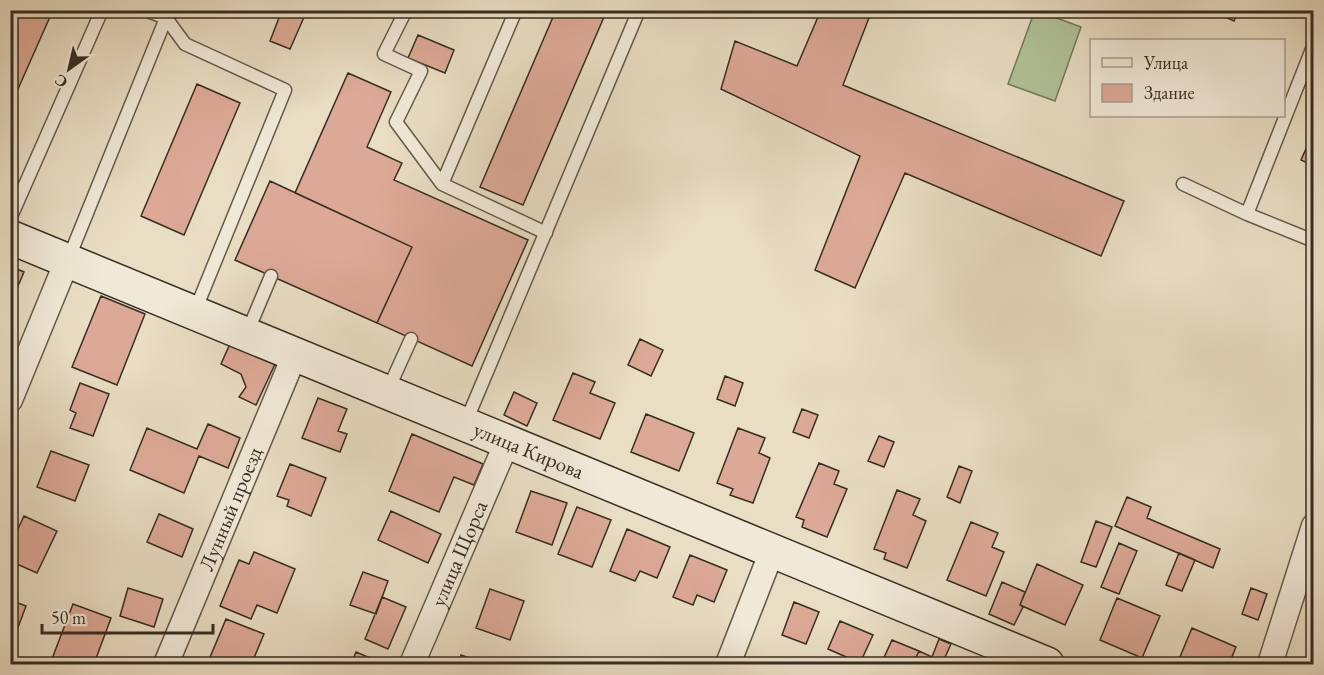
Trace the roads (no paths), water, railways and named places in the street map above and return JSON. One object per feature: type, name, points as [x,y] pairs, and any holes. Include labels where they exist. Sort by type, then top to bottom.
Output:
[{"type":"street","name":"улица Кирова","points":[[10,237],[772,551],[1035,662]]},
{"type":"street","points":[[10,400],[68,261]]},
{"type":"street","name":"Лунный проезд","points":[[166,664],[295,354]]},
{"type":"street","name":"улица Щорса","points":[[412,664],[507,442]]},
{"type":"street","points":[[1270,664],[1314,526]]},
{"type":"street","points":[[728,664],[772,551]]},
{"type":"lane","points":[[10,219],[102,10]]},
{"type":"lane","points":[[145,10],[166,14],[185,44],[285,90],[194,313]]},
{"type":"lane","points":[[406,10],[384,54],[422,71],[396,122],[442,184],[546,233]]},
{"type":"lane","points":[[442,184],[516,10]]},
{"type":"lane","points":[[465,425],[639,10]]},
{"type":"lane","points":[[68,261],[166,14]]},
{"type":"lane","points":[[1247,214],[1314,44]]},
{"type":"lane","points":[[1183,184],[1314,242]]},
{"type":"lane","points":[[246,334],[271,276]]},
{"type":"lane","points":[[387,392],[411,339]]}]
